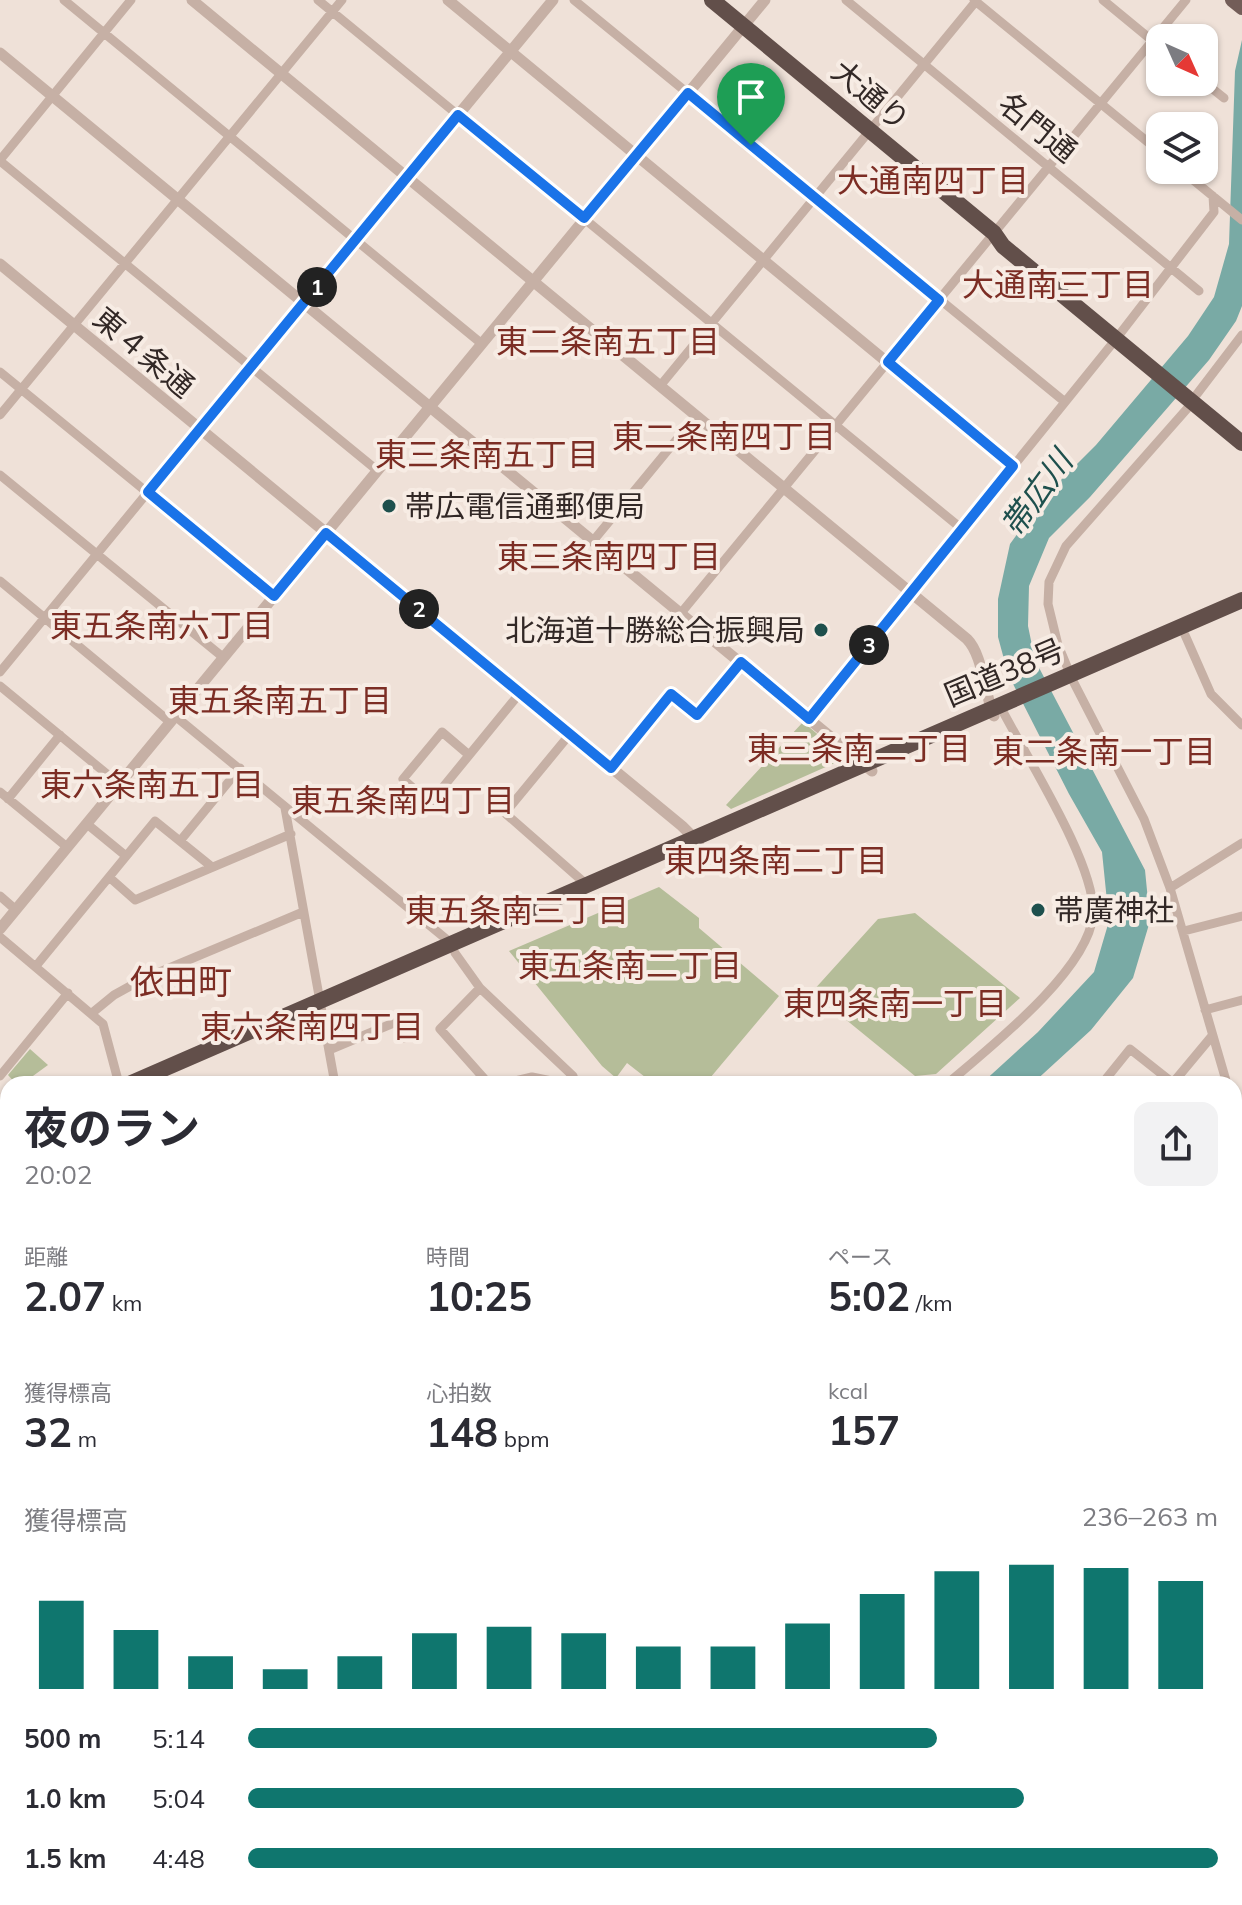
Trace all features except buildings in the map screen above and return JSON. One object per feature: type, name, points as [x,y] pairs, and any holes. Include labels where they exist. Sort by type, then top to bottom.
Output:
[{"type":"highway","name":"大通り","points":[[712,0],[994,233],[1009,239],[1154,364],[1242,431]]},
{"type":"highway","name":"大通り","points":[[1191,394],[1242,443]]},
{"type":"highway","name":"国道38号","points":[[171,1076],[322,1006],[868,768],[1242,600]]},
{"type":"highway","name":"国道38号","points":[[1068,679],[1242,612]]},
{"type":"highway","name":"国道38号","points":[[453,948],[587,885],[696,842]]},
{"type":"highway","name":"国道38号","points":[[149,1076],[322,1006]]},
{"type":"main road","points":[[1232,0],[1242,8]]},
{"type":"street","points":[[64,0],[482,344]]},
{"type":"street","points":[[131,0],[0,160],[378,471]]},
{"type":"street","points":[[192,0],[974,646],[997,710],[1067,829],[1093,900],[1093,917],[1083,946],[1043,999],[956,1076]]},
{"type":"street","points":[[318,0],[962,529]]},
{"type":"street","points":[[0,415],[342,0]]},
{"type":"street","points":[[448,0],[1013,466]]},
{"type":"street","points":[[0,672],[553,0]]},
{"type":"street","points":[[574,0],[1065,402]]},
{"type":"street","points":[[0,929],[765,0]]},
{"type":"street","name":"名門通","points":[[846,0],[1199,291]]},
{"type":"street","points":[[1103,0],[1146,36]]},
{"type":"street","points":[[1170,24],[1186,0]]},
{"type":"street","points":[[660,386],[976,1],[1146,140]]},
{"type":"street","points":[[0,53],[868,768]]},
{"type":"street","points":[[681,613],[1101,103],[1146,55]]},
{"type":"street","points":[[1218,93],[1224,98]]},
{"type":"street","points":[[1198,184],[1242,220]]},
{"type":"street","points":[[809,719],[1119,335],[1214,212],[1213,196]]},
{"type":"street","name":"東４条通","points":[[0,264],[611,768],[696,842]]},
{"type":"street","points":[[1224,1076],[1170,888],[1144,819],[1068,679],[1048,604],[1049,582],[1066,546],[1242,335]]},
{"type":"street","points":[[0,372],[274,596]]},
{"type":"street","points":[[593,541],[696,416]]},
{"type":"street","points":[[0,475],[224,658]]},
{"type":"street","points":[[0,581],[173,719],[240,768],[453,948],[480,988],[573,1076]]},
{"type":"street","points":[[1185,635],[1211,694],[1242,725]]},
{"type":"street","points":[[611,768],[671,694],[697,715],[741,662]]},
{"type":"street","points":[[0,686],[119,784]]},
{"type":"street","points":[[469,755],[442,732],[403,779],[430,803],[520,693]]},
{"type":"street","points":[[570,734],[505,813],[587,885]]},
{"type":"street","points":[[60,735],[4,795],[67,847]]},
{"type":"street","points":[[180,841],[240,768]]},
{"type":"street","points":[[285,807],[334,1076]]},
{"type":"street","points":[[36,966],[155,821],[212,867]]},
{"type":"street","points":[[87,824],[126,856]]},
{"type":"street","points":[[109,877],[135,900],[291,834]]},
{"type":"street","points":[[1170,888],[1242,843]]},
{"type":"street","points":[[0,896],[16,910]]},
{"type":"street","points":[[92,1013],[114,995],[143,979],[303,912]]},
{"type":"street","points":[[1184,931],[1242,916]]},
{"type":"street","points":[[0,937],[103,1024],[117,1076]]},
{"type":"street","points":[[480,988],[440,1029],[482,1076]]},
{"type":"street","points":[[0,1076],[68,993]]},
{"type":"street","points":[[1205,1010],[1242,1000]]},
{"type":"street","points":[[329,1050],[396,1022],[404,1038]]},
{"type":"street","points":[[1178,1076],[1212,1036]]},
{"type":"street","points":[[1108,1076],[1130,1049],[1163,1076]]},
{"type":"green space","points":[[803,722],[846,758],[731,809],[726,805]]},
{"type":"green space","points":[[659,887],[699,918],[699,928],[779,996],[712,1076],[644,1076],[627,1063],[617,1076],[614,1076],[602,1066],[509,951]]},
{"type":"green space","points":[[915,913],[1020,998],[936,1074],[915,1076],[812,992],[878,919]]},
{"type":"green space","points":[[30,1049],[48,1065],[33,1076],[8,1075]]},
{"type":"water","points":[[1242,40],[1242,306],[1236,321],[1209,360],[1090,497],[1049,538],[1029,586],[1028,626],[1035,660],[1145,870],[1150,921],[1133,978],[1091,1030],[1041,1076],[990,1076],[1038,1032],[1094,972],[1109,921],[1102,852],[1008,674],[998,637],[998,599],[1010,544],[1045,496],[1096,445],[1188,336],[1214,297],[1229,244],[1235,71]]},
{"type":"place","name":"帯広電信通郵便局","points":[[389,506]]},
{"type":"place","name":"北海道十勝総合振興局","points":[[821,630]]},
{"type":"place","name":"帯廣神社","points":[[1038,910]]},
{"type":"district","name":"大通南四丁目","points":[[933,180]]},
{"type":"district","name":"大通南三丁目","points":[[1058,284]]},
{"type":"district","name":"東二条南五丁目","points":[[608,341]]},
{"type":"district","name":"東二条南四丁目","points":[[724,436]]},
{"type":"district","name":"東三条南五丁目","points":[[487,454]]},
{"type":"district","name":"東三条南四丁目","points":[[609,556]]},
{"type":"district","name":"東五条南六丁目","points":[[162,625]]},
{"type":"district","name":"東五条南五丁目","points":[[280,700]]},
{"type":"district","name":"東三条南二丁目","points":[[859,748]]},
{"type":"district","name":"東二条南一丁目","points":[[1104,751]]},
{"type":"district","name":"東六条南五丁目","points":[[152,784]]},
{"type":"district","name":"東五条南四丁目","points":[[403,800]]},
{"type":"district","name":"東四条南二丁目","points":[[776,860]]},
{"type":"district","name":"東五条南三丁目","points":[[517,910]]},
{"type":"district","name":"東五条南二丁目","points":[[630,965]]},
{"type":"district","name":"依田町","points":[[181,981]]},
{"type":"district","name":"東四条南一丁目","points":[[895,1003]]},
{"type":"district","name":"東六条南四丁目","points":[[312,1026]]},
{"type":"route","points":[[688,93],[751,145],[939,300],[888,362],[1013,466],[809,719],[741,662],[697,715],[671,694],[611,768],[326,533],[274,596],[148,492],[458,115],[584,218],[688,93]]},
{"type":"water label","name":"帯広川","points":[[1036,493]]}]
